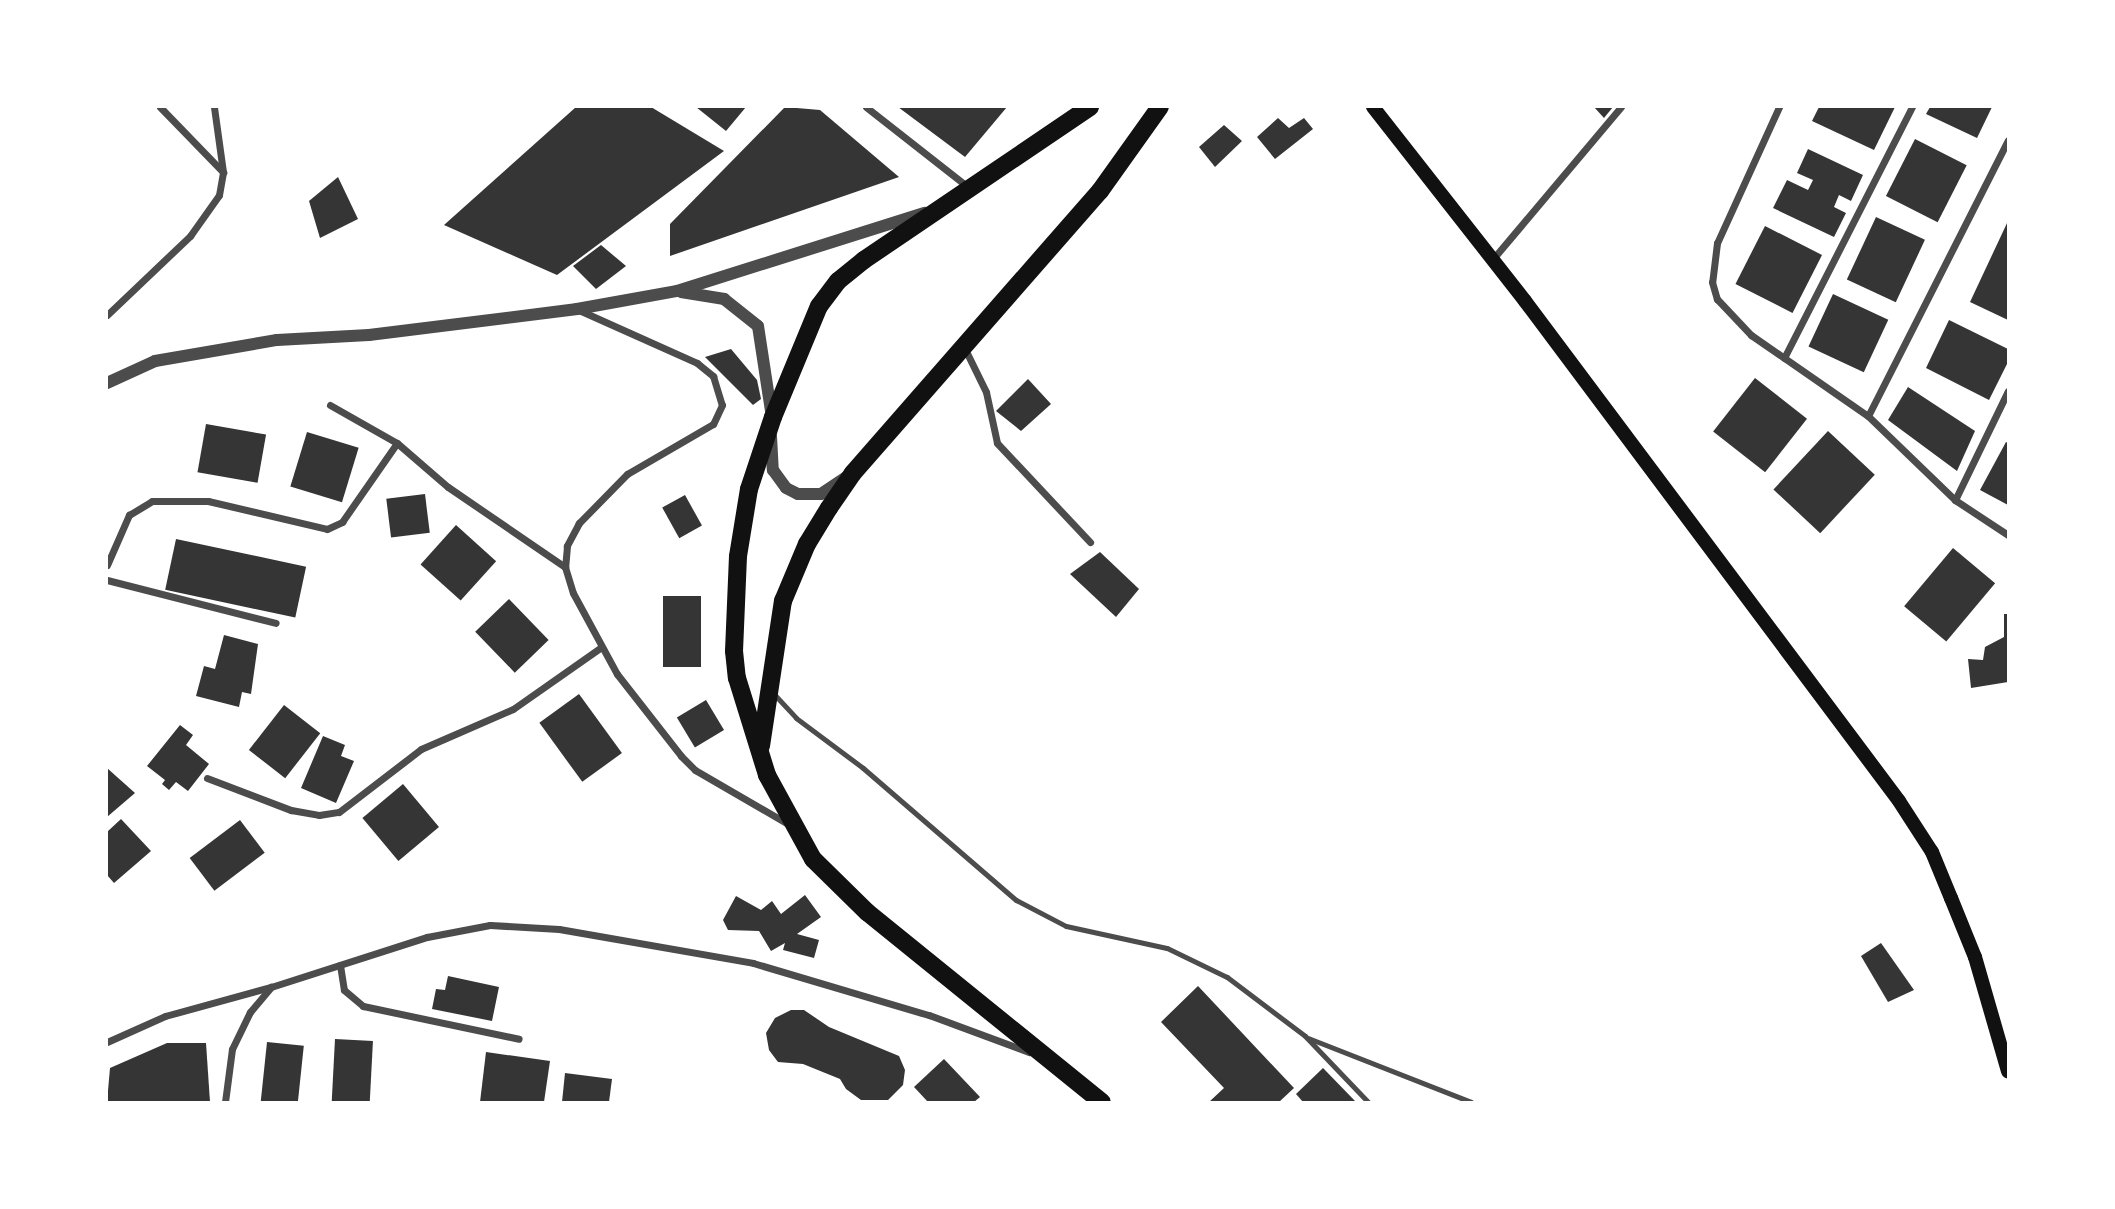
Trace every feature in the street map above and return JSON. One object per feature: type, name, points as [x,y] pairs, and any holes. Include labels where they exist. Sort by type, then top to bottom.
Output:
[{"type":"highway","points":[[760,753],[778,620],[790,581],[807,544],[853,473],[1100,191],[1160,107]]},
{"type":"highway","points":[[1087,108],[838,281],[819,306],[772,417],[749,489],[735,605],[737,678],[760,753],[792,827],[831,880],[1102,1102]]},
{"type":"main road","points":[[1373,107],[1836,714],[1932,852],[1975,957],[2008,1070]]},
{"type":"street","points":[[160,107],[223,172]]},
{"type":"street","points":[[107,315],[209,215],[219,195],[223,172],[214,107]]},
{"type":"street","points":[[866,107],[971,190]]},
{"type":"street","points":[[1492,260],[1621,107]]},
{"type":"street","points":[[1779,107],[1717,243],[1712,282],[1726,313],[1784,358],[1868,416],[1955,500],[2008,535]]},
{"type":"street","points":[[1784,358],[1912,107]]},
{"type":"street","points":[[1868,416],[2008,139]]},
{"type":"street","points":[[107,383],[155,361],[277,341],[369,335],[577,309],[677,291],[949,206]]},
{"type":"street","points":[[677,291],[724,299],[758,326],[772,417],[770,461],[786,488],[798,494],[821,494],[853,473]]},
{"type":"street","points":[[577,309],[697,363],[713,376],[722,405],[713,424],[627,474],[602,496],[566,546],[565,567],[600,648],[655,725],[695,770],[792,827]]},
{"type":"street","points":[[964,346],[986,392],[996,443],[1090,542]]},
{"type":"street","points":[[1955,500],[2008,391]]},
{"type":"street","points":[[330,405],[397,443],[449,487],[565,567]]},
{"type":"street","points":[[107,565],[130,515],[152,501],[208,501],[327,529],[342,522],[397,443]]},
{"type":"street","points":[[107,580],[276,624]]},
{"type":"street","points":[[206,778],[291,810],[319,815],[339,812],[421,749],[513,709],[600,648]]},
{"type":"street","points":[[107,1042],[165,1016],[340,965],[469,928],[509,925],[559,929],[671,946],[799,975],[1046,1058]]},
{"type":"street","points":[[340,965],[344,990],[363,1006],[519,1039]]},
{"type":"street","points":[[225,1102],[232,1049],[250,1012],[271,987]]},
{"type":"lane","points":[[769,688],[796,718],[863,768],[965,860],[1036,913],[1066,926],[1152,944],[1188,957],[1227,977],[1304,1036],[1368,1102]]},
{"type":"lane","points":[[1304,1036],[1471,1102]]},
{"type":"building","points":[[576,107],[651,107],[724,151],[557,275],[444,225]]},
{"type":"building","points":[[696,107],[746,107],[726,131]]},
{"type":"building","points":[[785,107],[820,110],[899,177],[670,256],[670,224]]},
{"type":"building","points":[[898,107],[1007,107],[965,157]]},
{"type":"building","points":[[1594,107],[1613,107],[1604,118]]},
{"type":"building","points":[[1819,107],[1895,107],[1874,150],[1812,121]]},
{"type":"building","points":[[1930,107],[1992,107],[1977,138],[1926,114]]},
{"type":"building","points":[[1278,118],[1289,128],[1304,118],[1313,129],[1275,159],[1257,137]]},
{"type":"building","points":[[1224,125],[1242,141],[1215,167],[1199,147]]},
{"type":"building","points":[[1915,139],[1967,165],[1938,222],[1886,196]]},
{"type":"building","points":[[1808,149],[1863,175],[1851,201],[1839,195],[1834,207],[1846,213],[1834,237],[1773,208],[1787,180],[1808,190],[1813,180],[1797,173]]},
{"type":"building","points":[[338,177],[358,219],[320,238],[309,201]]},
{"type":"building","points":[[1876,217],[1925,240],[1896,302],[1847,280]]},
{"type":"building","points":[[2008,221],[2008,320],[1970,302]]},
{"type":"building","points":[[1765,226],[1822,255],[1793,313],[1735,284]]},
{"type":"building","points":[[601,245],[626,266],[596,289],[573,266]]},
{"type":"building","points":[[1833,294],[1888,320],[1864,372],[1808,347]]},
{"type":"building","points":[[1949,320],[2008,349],[2008,362],[1989,400],[1926,368]]},
{"type":"building","points":[[731,349],[757,380],[761,399],[753,405],[705,357]]},
{"type":"building","points":[[1755,378],[1807,419],[1765,472],[1713,432]]},
{"type":"building","points":[[1028,379],[1051,404],[1021,431],[996,411]]},
{"type":"building","points":[[1908,387],[1975,431],[1957,471],[1888,420]]},
{"type":"building","points":[[206,424],[266,435],[258,483],[197,472]]},
{"type":"building","points":[[1828,431],[1875,475],[1820,533],[1773,490]]},
{"type":"building","points":[[307,432],[359,448],[342,502],[290,487]]},
{"type":"building","points":[[2006,442],[2008,443],[2008,505],[1980,490]]},
{"type":"building","points":[[425,494],[430,533],[391,537],[386,499]]},
{"type":"building","points":[[685,495],[702,526],[679,538],[662,508]]},
{"type":"building","points":[[456,525],[496,561],[461,601],[421,564]]},
{"type":"building","points":[[176,539],[306,567],[295,618],[165,590]]},
{"type":"building","points":[[1953,548],[1995,583],[1946,642],[1904,606]]},
{"type":"building","points":[[1100,552],[1139,589],[1116,617],[1070,574]]},
{"type":"building","points":[[663,596],[701,596],[701,667],[663,667]]},
{"type":"building","points":[[509,599],[549,640],[515,673],[475,632]]},
{"type":"building","points":[[2004,614],[2008,614],[2008,682],[1971,688],[1968,659],[1983,660],[1985,647],[2004,637]]},
{"type":"building","points":[[224,635],[258,644],[251,694],[242,692],[239,707],[196,696],[204,666],[215,669]]},
{"type":"building","points":[[579,694],[622,753],[582,782],[539,723]]},
{"type":"building","points":[[706,700],[724,730],[695,748],[677,718]]},
{"type":"building","points":[[284,705],[320,733],[285,778],[249,750]]},
{"type":"building","points":[[180,725],[193,735],[186,745],[209,764],[188,791],[176,782],[169,790],[162,784],[165,780],[147,766]]},
{"type":"building","points":[[323,736],[345,745],[341,756],[354,761],[336,803],[301,788]]},
{"type":"building","points":[[107,768],[135,793],[107,817]]},
{"type":"building","points":[[403,784],[439,827],[398,861],[362,818]]},
{"type":"building","points":[[121,819],[151,851],[114,883],[107,875],[107,832]]},
{"type":"building","points":[[240,820],[265,853],[214,891],[190,858]]},
{"type":"building","points":[[805,895],[821,917],[797,934],[819,940],[814,958],[783,950],[785,943],[771,951],[759,931],[728,930],[723,920],[736,896],[761,910],[772,901],[781,914]]},
{"type":"building","points":[[1881,943],[1914,990],[1888,1002],[1861,956]]},
{"type":"building","points":[[448,976],[499,987],[492,1021],[432,1009],[436,989],[445,990]]},
{"type":"building","points":[[1198,986],[1294,1088],[1279,1102],[1209,1102],[1224,1088],[1161,1022]]},
{"type":"building","points":[[791,1010],[804,1010],[829,1027],[899,1056],[905,1070],[903,1085],[888,1100],[861,1100],[846,1089],[840,1079],[803,1064],[778,1062],[769,1050],[766,1033],[775,1018]]},
{"type":"building","points":[[335,1039],[373,1041],[370,1102],[332,1101]]},
{"type":"building","points":[[267,1042],[304,1046],[298,1102],[261,1102]]},
{"type":"building","points":[[167,1043],[206,1043],[210,1102],[107,1102],[110,1068]]},
{"type":"building","points":[[486,1052],[550,1061],[544,1102],[480,1102]]},
{"type":"building","points":[[944,1059],[980,1097],[974,1102],[928,1102],[914,1087]]},
{"type":"building","points":[[1323,1068],[1356,1102],[1303,1102],[1296,1094]]},
{"type":"building","points":[[565,1073],[612,1079],[609,1102],[562,1102]]}]
